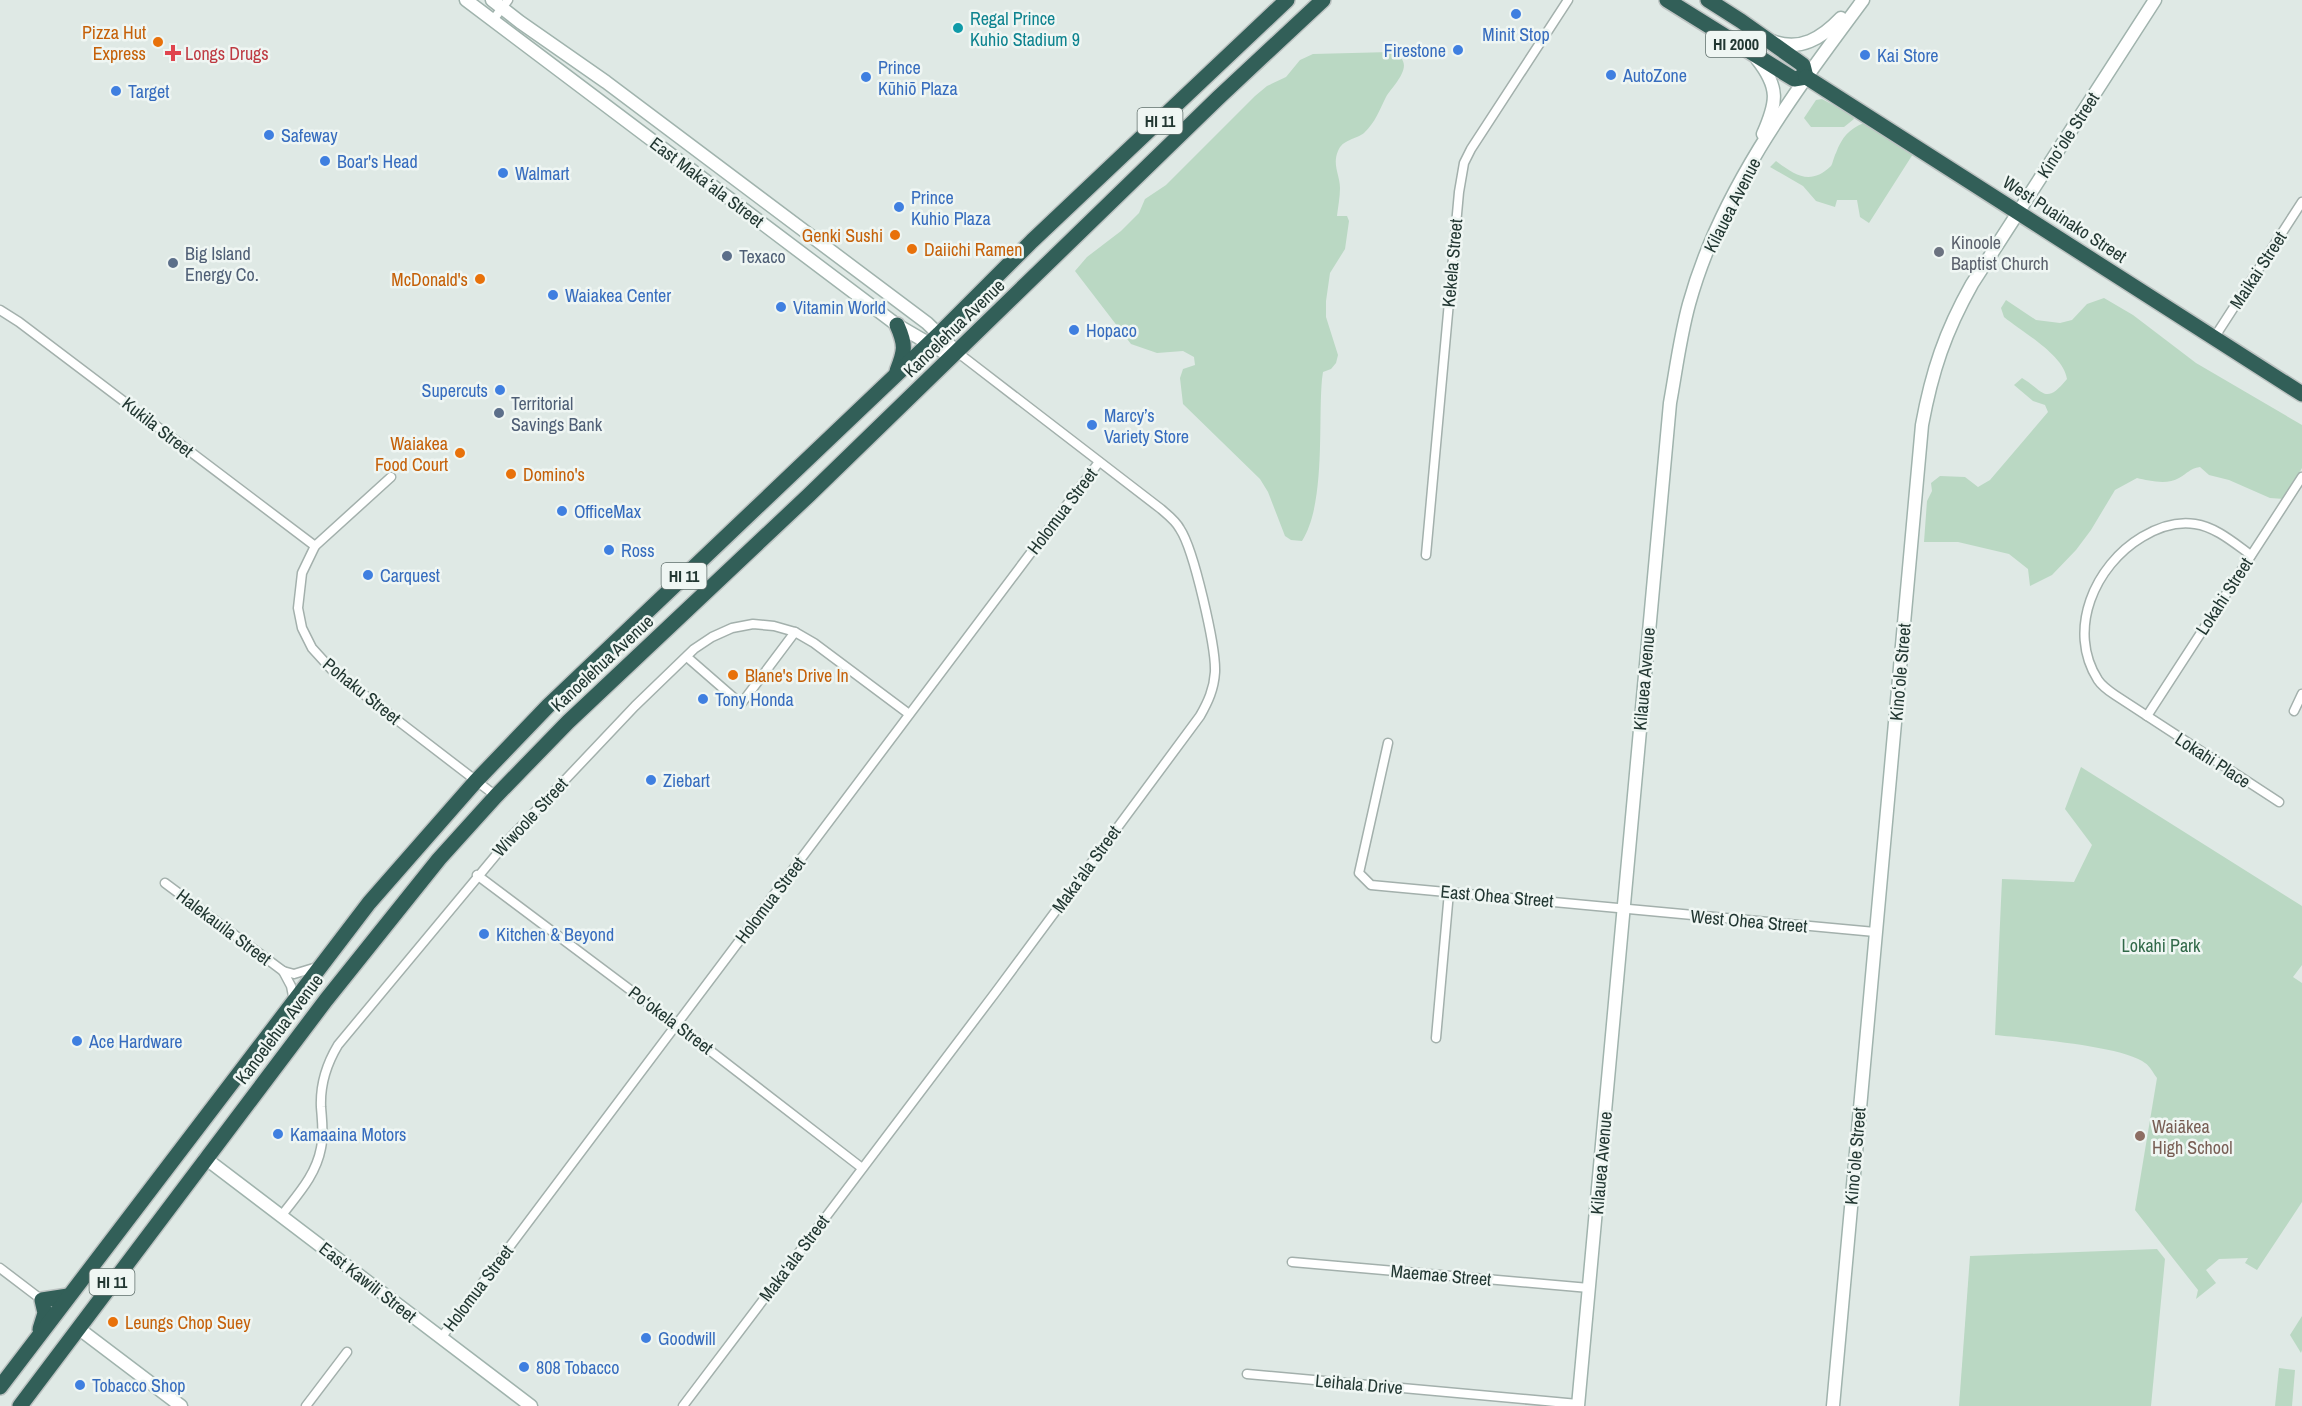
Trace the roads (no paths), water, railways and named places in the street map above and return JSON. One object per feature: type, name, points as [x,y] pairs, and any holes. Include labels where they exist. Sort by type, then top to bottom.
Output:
[{"type":"highway","name":"Kanoelehua Avenue","points":[[0,1387],[369,903],[476,781],[548,706],[934,339],[1032,241],[1287,0]]},
{"type":"highway","name":"Kanoelehua Avenue","points":[[20,1406],[383,927],[439,859],[496,796],[568,722],[809,495],[1218,98],[1323,0]]},
{"type":"highway","name":"HI 2000","points":[[1667,0],[1794,79],[1806,77],[1803,65],[1708,0]]},
{"type":"highway","name":"West Puainako Street","points":[[1806,77],[2302,394]]},
{"type":"highway","points":[[896,374],[904,349],[904,340],[897,325]]},
{"type":"highway","points":[[205,1119],[200,1146],[206,1158]]},
{"type":"highway","points":[[170,1165],[182,1158],[196,1156],[206,1158]]},
{"type":"highway","points":[[36,1339],[44,1321],[42,1300],[68,1296]]},
{"type":"street","name":"East Makaʻala Street","points":[[466,0],[897,325],[934,339]]},
{"type":"street","name":"Kekela Street","points":[[1426,555],[1459,192],[1464,163],[1568,0]]},
{"type":"street","points":[[1767,39],[1785,45],[1812,41],[1832,28],[1861,0]]},
{"type":"street","name":"Kilauea Avenue","points":[[1578,1405],[1670,403],[1689,303],[1712,240],[1743,178],[1806,77],[1861,0]]},
{"type":"street","name":"Kinoʻole Street","points":[[1833,1406],[1922,425],[1933,370],[1953,320],[1972,284],[2155,0]]},
{"type":"street","name":"East Makaʻala Street","points":[[500,3],[855,269],[955,355]]},
{"type":"street","points":[[493,21],[500,3]]},
{"type":"street","points":[[1743,178],[1774,105],[1773,85],[1766,70],[1755,56]]},
{"type":"street","name":"Maikai Street","points":[[2214,338],[2302,202]]},
{"type":"street","name":"Kukila Street","points":[[0,310],[315,546]]},
{"type":"street","name":"Maka‘ala Street","points":[[683,1406],[995,993],[1200,716],[1210,697],[1215,671],[1211,639],[1191,551],[1180,528],[1161,509],[955,355]]},
{"type":"street","name":"Holomua Street","points":[[441,1338],[1099,462]]},
{"type":"street","name":"Pohaku Street","points":[[391,477],[315,546],[302,573],[298,591],[298,608],[302,628],[312,648],[332,670],[496,796]]},
{"type":"street","name":"Lokahi Street","points":[[2148,716],[2302,477]]},
{"type":"street","name":"Lokahi Place","points":[[2251,555],[2215,531],[2195,524],[2162,528],[2130,544],[2114,558],[2102,575],[2088,608],[2085,644],[2089,663],[2100,682],[2115,695],[2279,802]]},
{"type":"street","name":"Wiwoole Street","points":[[282,1215],[309,1180],[319,1157],[323,1131],[321,1088],[331,1057],[338,1045],[477,875],[618,723],[703,642],[732,628],[764,625],[795,632],[814,642],[909,714]]},
{"type":"street","points":[[687,657],[741,704],[795,632]]},
{"type":"street","points":[[2294,711],[2302,694]]},
{"type":"street","name":"East Ohea Street","points":[[1388,743],[1359,873],[1371,885],[1623,908]]},
{"type":"street","name":"Po‘okela Street","points":[[477,875],[862,1168]]},
{"type":"street","name":"Halekauila Street","points":[[165,883],[283,971],[294,974],[320,966]]},
{"type":"street","points":[[1436,1038],[1449,892]]},
{"type":"street","name":"West Ohea Street","points":[[1623,908],[1875,932]]},
{"type":"street","name":"Halekauila Street","points":[[283,971],[291,986],[294,1002]]},
{"type":"street","name":"East Kawili Street","points":[[206,1158],[531,1406]]},
{"type":"street","name":"Maemae Street","points":[[1292,1262],[1589,1288]]},
{"type":"street","points":[[0,1268],[42,1300]]},
{"type":"street","points":[[78,1328],[181,1406]]},
{"type":"street","points":[[306,1406],[347,1352]]},
{"type":"street","name":"Leihala Drive","points":[[1247,1374],[1578,1405]]},
{"type":"place","name":"Minit Stop","points":[[1516,14]]},
{"type":"place","name":"Regal Prince Kuhio Stadium 9","points":[[958,28]]},
{"type":"place","name":"Pizza Hut Express","points":[[158,42]]},
{"type":"place","name":"Firestone","points":[[1458,50]]},
{"type":"place","name":"Longs Drugs","points":[[173,53]]},
{"type":"place","name":"Kai Store","points":[[1865,55]]},
{"type":"place","name":"AutoZone","points":[[1611,75]]},
{"type":"place","name":"Prince Kūhiō Plaza","points":[[866,77]]},
{"type":"place","name":"Target","points":[[116,91]]},
{"type":"place","name":"Safeway","points":[[269,135]]},
{"type":"place","name":"Boar's Head","points":[[325,161]]},
{"type":"place","name":"Walmart","points":[[503,173]]},
{"type":"place","name":"Prince Kuhio Plaza","points":[[899,207]]},
{"type":"place","name":"Genki Sushi","points":[[895,235]]},
{"type":"place","name":"Daiichi Ramen","points":[[912,249]]},
{"type":"place","name":"Kinoole Baptist Church","points":[[1939,252]]},
{"type":"place","name":"Texaco","points":[[727,256]]},
{"type":"place","name":"Big Island Energy Co.","points":[[173,263]]},
{"type":"place","name":"McDonald's","points":[[480,279]]},
{"type":"place","name":"Waiakea Center","points":[[553,295]]},
{"type":"place","name":"Vitamin World","points":[[781,307]]},
{"type":"place","name":"Hopaco","points":[[1074,330]]},
{"type":"place","name":"Supercuts","points":[[500,390]]},
{"type":"place","name":"Territorial Savings Bank","points":[[499,413]]},
{"type":"place","name":"Marcy’s Variety Store","points":[[1092,425]]},
{"type":"place","name":"Waiakea Food Court","points":[[460,453]]},
{"type":"place","name":"Domino's","points":[[511,474]]},
{"type":"place","name":"OfficeMax","points":[[562,511]]},
{"type":"place","name":"Ross","points":[[609,550]]},
{"type":"place","name":"Carquest","points":[[368,575]]},
{"type":"place","name":"Blane's Drive In","points":[[733,675]]},
{"type":"place","name":"Tony Honda","points":[[703,699]]},
{"type":"place","name":"Ziebart","points":[[651,780]]},
{"type":"place","name":"Kitchen & Beyond","points":[[484,934]]},
{"type":"place","name":"Ace Hardware","points":[[77,1041]]},
{"type":"place","name":"Kamaaina Motors","points":[[278,1134]]},
{"type":"place","name":"Waiākea High School","points":[[2140,1136]]},
{"type":"place","name":"Leungs Chop Suey","points":[[113,1322]]},
{"type":"place","name":"Goodwill","points":[[646,1338]]},
{"type":"place","name":"808 Tobacco","points":[[524,1367]]},
{"type":"place","name":"Tobacco Shop","points":[[80,1385]]},
{"type":"park label","name":"Lokahi Park","points":[[2161,945]]}]
